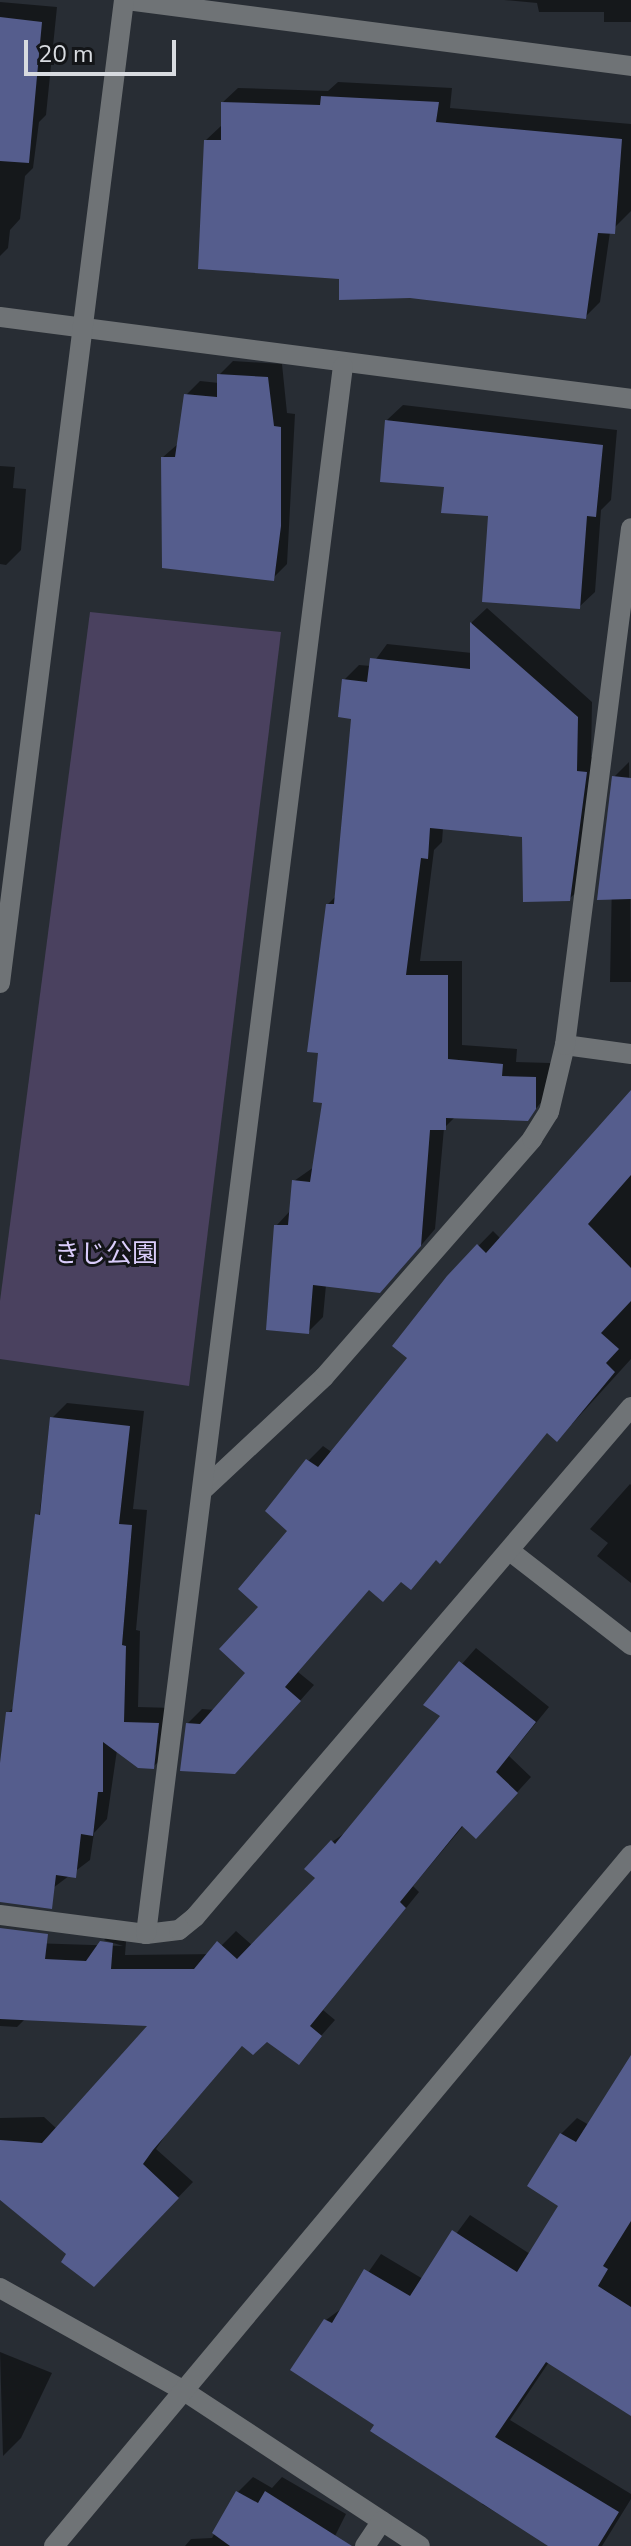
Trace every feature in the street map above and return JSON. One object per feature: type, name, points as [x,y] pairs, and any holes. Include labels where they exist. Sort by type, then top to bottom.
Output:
[{"type":"street","points":[[1,975],[126,0],[631,66]]},
{"type":"street","points":[[0,317],[85,326],[343,366],[631,399]]},
{"type":"street","points":[[146,1934],[205,1488],[343,366]]},
{"type":"street","points":[[205,1488],[324,1377],[532,1139],[549,1112],[565,1045],[631,528]]},
{"type":"street","points":[[565,1045],[631,1054]]},
{"type":"street","points":[[0,1915],[146,1934],[179,1930],[195,1917],[511,1552],[631,1407]]},
{"type":"street","points":[[511,1552],[631,1645]]},
{"type":"street","points":[[54,2546],[631,1855]]},
{"type":"street","points":[[0,2288],[184,2391],[420,2546]]},
{"type":"street","points":[[365,2546],[382,2521]]},
{"type":"green space","name":"きじ公園","points":[[90,612],[281,632],[189,1386],[0,1359],[0,1301]]},
{"type":"building","points":[[0,17],[42,22],[29,163],[0,161]]},
{"type":"building","points":[[321,96],[439,102],[436,122],[622,139],[615,234],[598,233],[586,319],[410,298],[339,300],[339,279],[198,269],[204,140],[221,140],[221,102],[320,105]]},
{"type":"building","points":[[217,374],[268,377],[274,426],[281,427],[281,526],[274,581],[162,568],[161,457],[175,457],[184,394],[217,397]]},
{"type":"building","points":[[385,420],[603,445],[596,517],[587,516],[580,609],[482,602],[488,516],[441,513],[444,487],[380,482]]},
{"type":"building","points":[[470,622],[578,717],[577,771],[587,772],[570,901],[523,902],[522,837],[430,828],[428,859],[421,858],[406,975],[448,975],[448,1059],[503,1064],[502,1076],[536,1077],[536,1109],[528,1121],[446,1118],[446,1130],[430,1130],[421,1246],[380,1293],[313,1285],[309,1334],[266,1330],[274,1225],[288,1225],[292,1180],[310,1182],[322,1103],[313,1102],[318,1053],[307,1052],[326,904],[334,904],[351,719],[338,717],[342,679],[367,682],[370,658],[470,669]]},
{"type":"building","points":[[612,776],[631,778],[631,899],[597,900]]},
{"type":"building","points":[[631,1090],[631,1175],[588,1224],[631,1268],[631,1301],[601,1333],[619,1349],[606,1363],[615,1372],[557,1442],[547,1433],[440,1564],[436,1560],[411,1590],[401,1582],[383,1602],[369,1590],[285,1687],[301,1701],[235,1774],[180,1771],[186,1723],[200,1724],[245,1673],[219,1649],[258,1607],[238,1589],[287,1531],[265,1511],[306,1459],[318,1467],[407,1358],[392,1346],[447,1276],[477,1244],[486,1253]]},
{"type":"building","points":[[50,1417],[130,1426],[119,1524],[132,1525],[122,1645],[126,1646],[124,1722],[159,1723],[154,1769],[138,1768],[103,1742],[103,1792],[98,1792],[93,1836],[81,1834],[76,1878],[56,1875],[52,1909],[0,1902],[0,1763],[6,1712],[12,1712],[35,1514],[40,1515]]},
{"type":"building","points":[[459,1661],[536,1722],[496,1772],[518,1793],[476,1839],[462,1826],[400,1902],[406,1908],[310,2026],[322,2036],[299,2065],[267,2042],[253,2055],[242,2046],[143,2164],[179,2198],[94,2287],[61,2262],[66,2254],[0,2200],[0,2140],[42,2143],[147,2026],[0,2019],[0,1928],[48,1934],[45,1959],[86,1961],[100,1941],[113,1943],[111,1969],[194,1969],[217,1941],[237,1959],[315,1878],[304,1869],[331,1840],[335,1844],[440,1716],[423,1705]]},
{"type":"building","points":[[631,2055],[631,2221],[603,2266],[608,2269],[598,2286],[631,2307],[631,2416],[546,2362],[495,2437],[619,2512],[598,2546],[548,2546],[370,2431],[374,2425],[290,2370],[324,2319],[332,2323],[364,2269],[410,2296],[452,2230],[517,2272],[558,2206],[527,2186],[560,2133],[576,2142]]},
{"type":"building","points":[[236,2491],[258,2503],[265,2491],[352,2546],[230,2546],[212,2533]]}]
